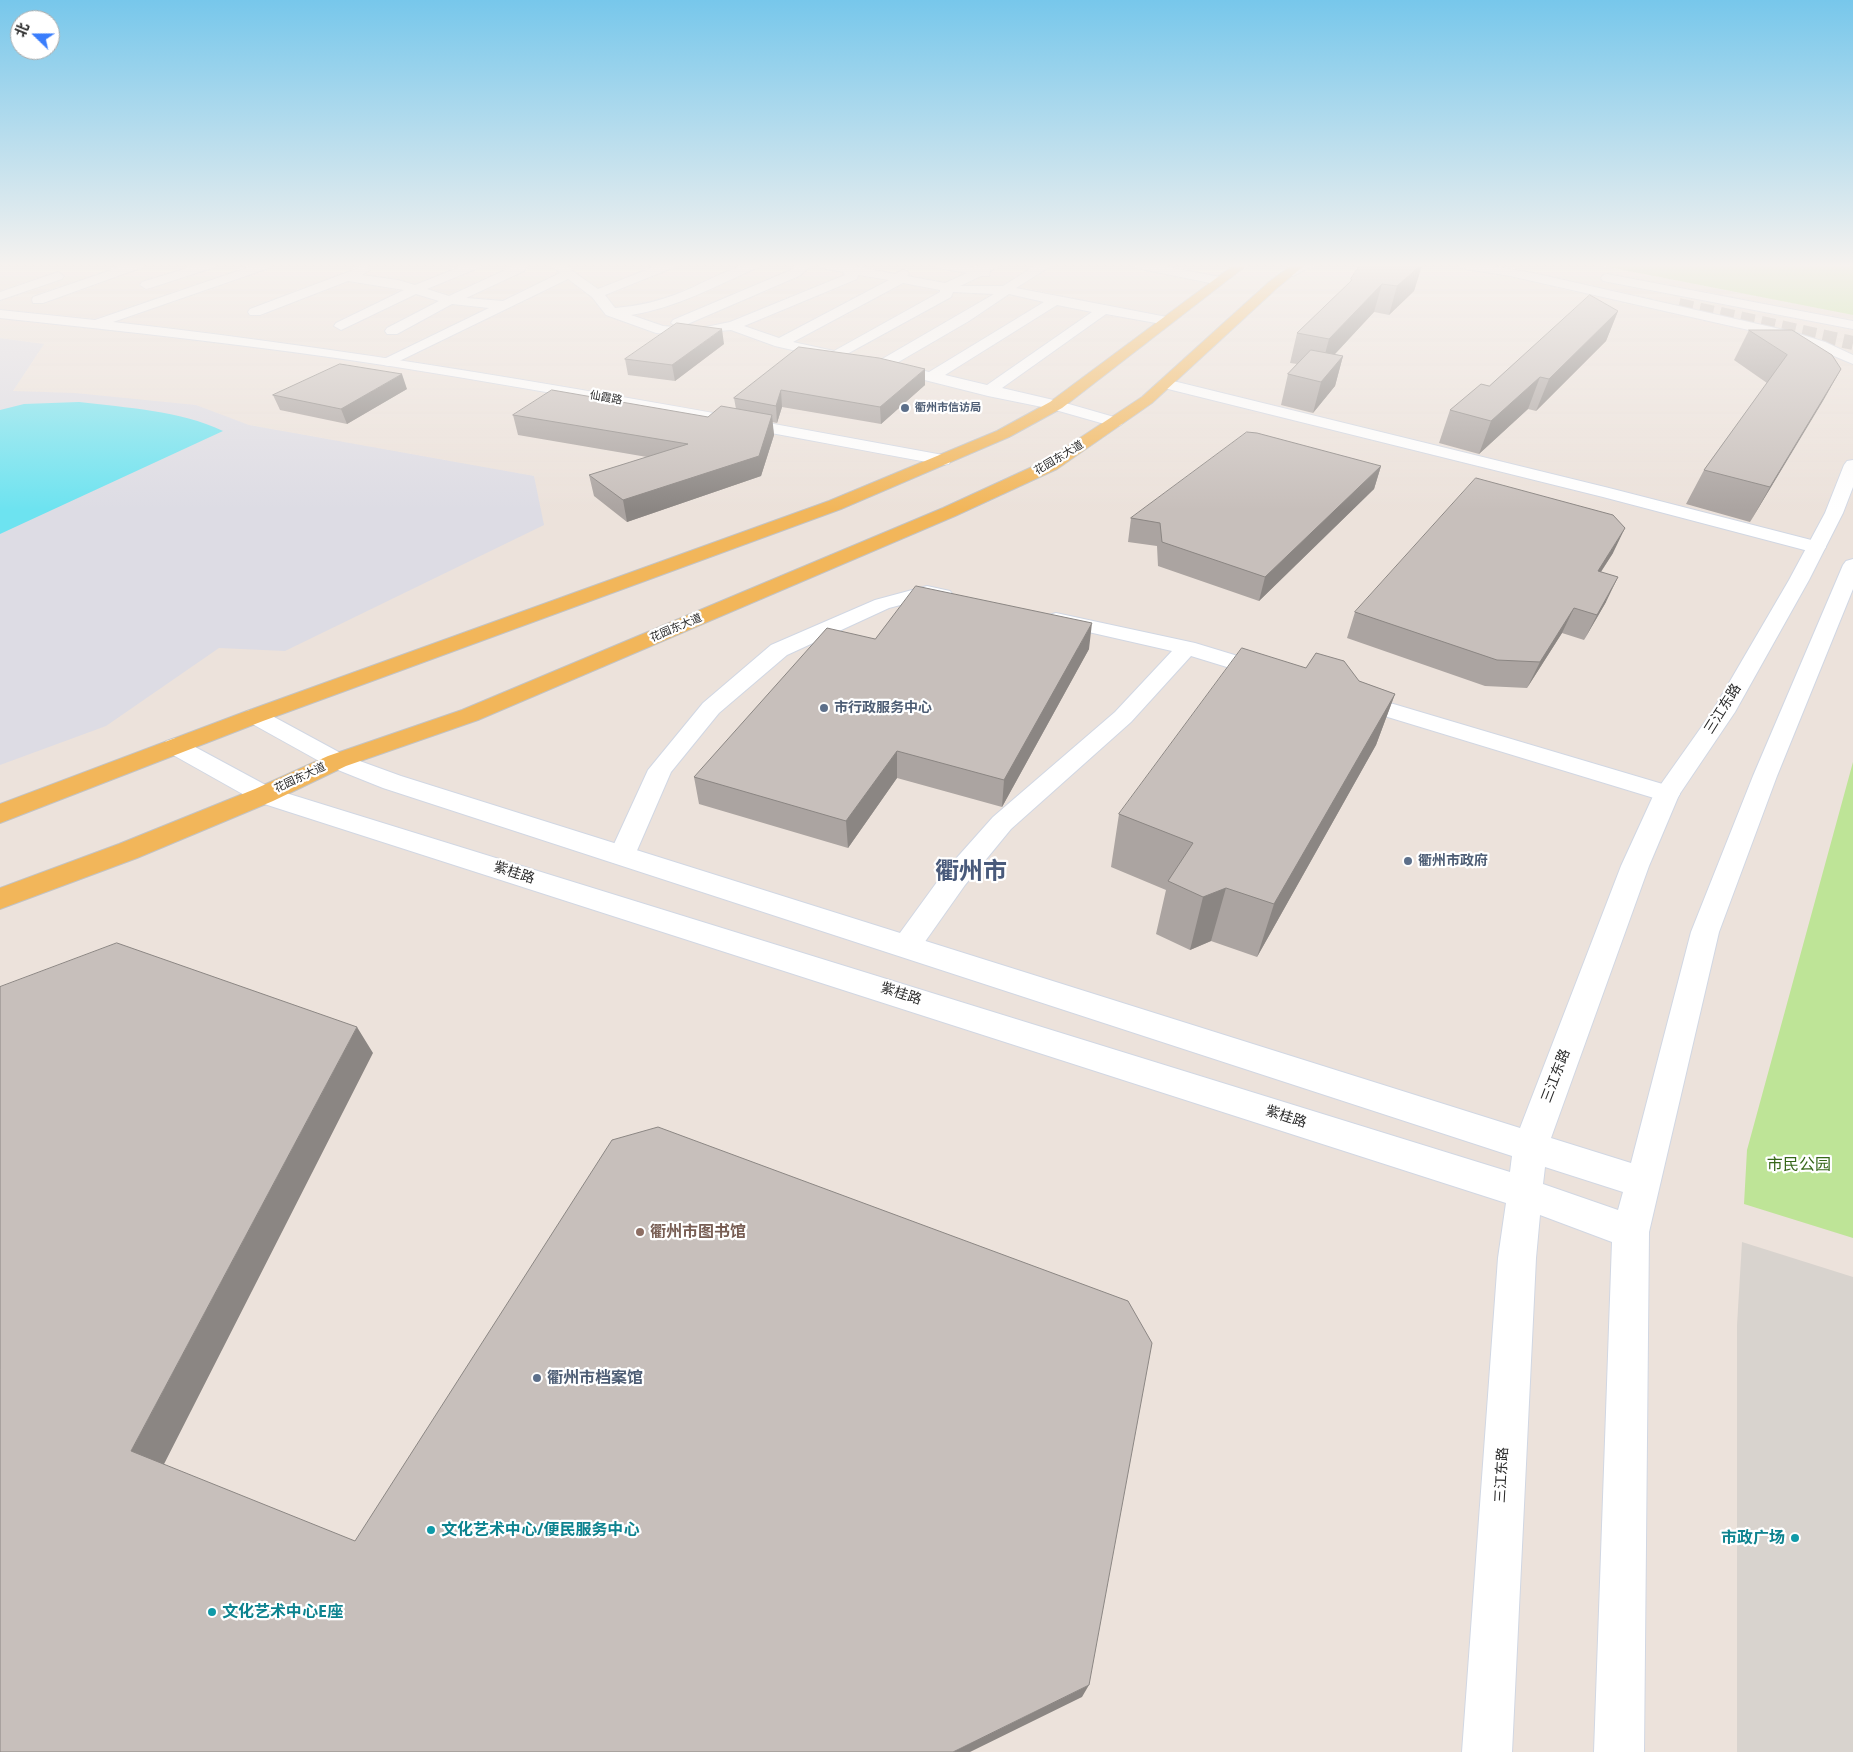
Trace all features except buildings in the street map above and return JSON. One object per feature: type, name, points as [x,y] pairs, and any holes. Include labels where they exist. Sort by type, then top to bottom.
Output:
[{"type":"main road","points":[[0,814],[255,716],[835,505],[1003,434],[1056,404],[1132,347]]},
{"type":"main road","name":"花园东大道","points":[[0,899],[128,851],[264,794],[336,761],[470,714],[949,512],[1051,465],[1148,400],[1208,347]]},
{"type":"street","name":"仙霞路","points":[[284,347],[598,396],[943,460]]},
{"type":"street","points":[[389,362],[420,347]]},
{"type":"street","points":[[796,347],[1056,404],[1115,422]]},
{"type":"street","points":[[836,356],[852,347]]},
{"type":"street","points":[[882,365],[914,347]]},
{"type":"street","points":[[931,377],[980,347]]},
{"type":"street","points":[[988,390],[1050,347]]},
{"type":"street","points":[[1826,347],[1853,360]]},
{"type":"street","points":[[1165,384],[1816,547]]},
{"type":"street","name":"三江东路","points":[[1487,1752],[1517,1258],[1530,1146],[1592,984],[1634,866],[1667,794],[1723,712],[1834,513],[1853,465]]},
{"type":"street","points":[[1620,1752],[1627,1342],[1631,1232],[1705,932],[1765,776],[1853,565]]},
{"type":"street","points":[[622,856],[660,770],[712,708],[778,650],[882,604],[928,592],[960,598]]},
{"type":"street","points":[[1034,614],[1186,648],[1290,680]]},
{"type":"street","points":[[907,945],[956,878],[1002,823],[1123,717],[1186,648]]},
{"type":"street","points":[[1328,691],[1667,794]]},
{"type":"street","points":[[255,716],[336,761],[392,782],[907,945],[1644,1183]]},
{"type":"street","name":"紫桂路","points":[[175,746],[264,794],[1524,1193],[1631,1232]]},
{"type":"shaded area","points":[[0,347],[42,347],[13,391],[75,393],[196,405],[249,425],[534,476],[544,525],[285,651],[219,648],[106,726],[0,765]]},
{"type":"shaded area","name":"市政广场","points":[[1742,1242],[1853,1277],[1853,1752],[1737,1752],[1737,1325]]},
{"type":"green space","name":"市民公园","points":[[1853,762],[1853,1238],[1744,1204],[1747,1150]]},
{"type":"water","points":[[79,402],[171,414],[189,418],[223,431],[0,534],[0,410],[24,404]]},
{"type":"place","name":"衢州市信访局","points":[[905,408]]},
{"type":"place","name":"市行政服务中心","points":[[824,708]]},
{"type":"place","name":"衢州市政府","points":[[1408,861]]},
{"type":"place","name":"衢州市图书馆","points":[[640,1232]]},
{"type":"place","name":"衢州市档案馆","points":[[537,1378]]},
{"type":"place","name":"文化艺术中心/便民服务中心","points":[[431,1530]]},
{"type":"place","name":"市政广场","points":[[1795,1538]]},
{"type":"place","name":"文化艺术中心E座","points":[[212,1612]]},
{"type":"district","name":"衢州市","points":[[971,872]]}]
